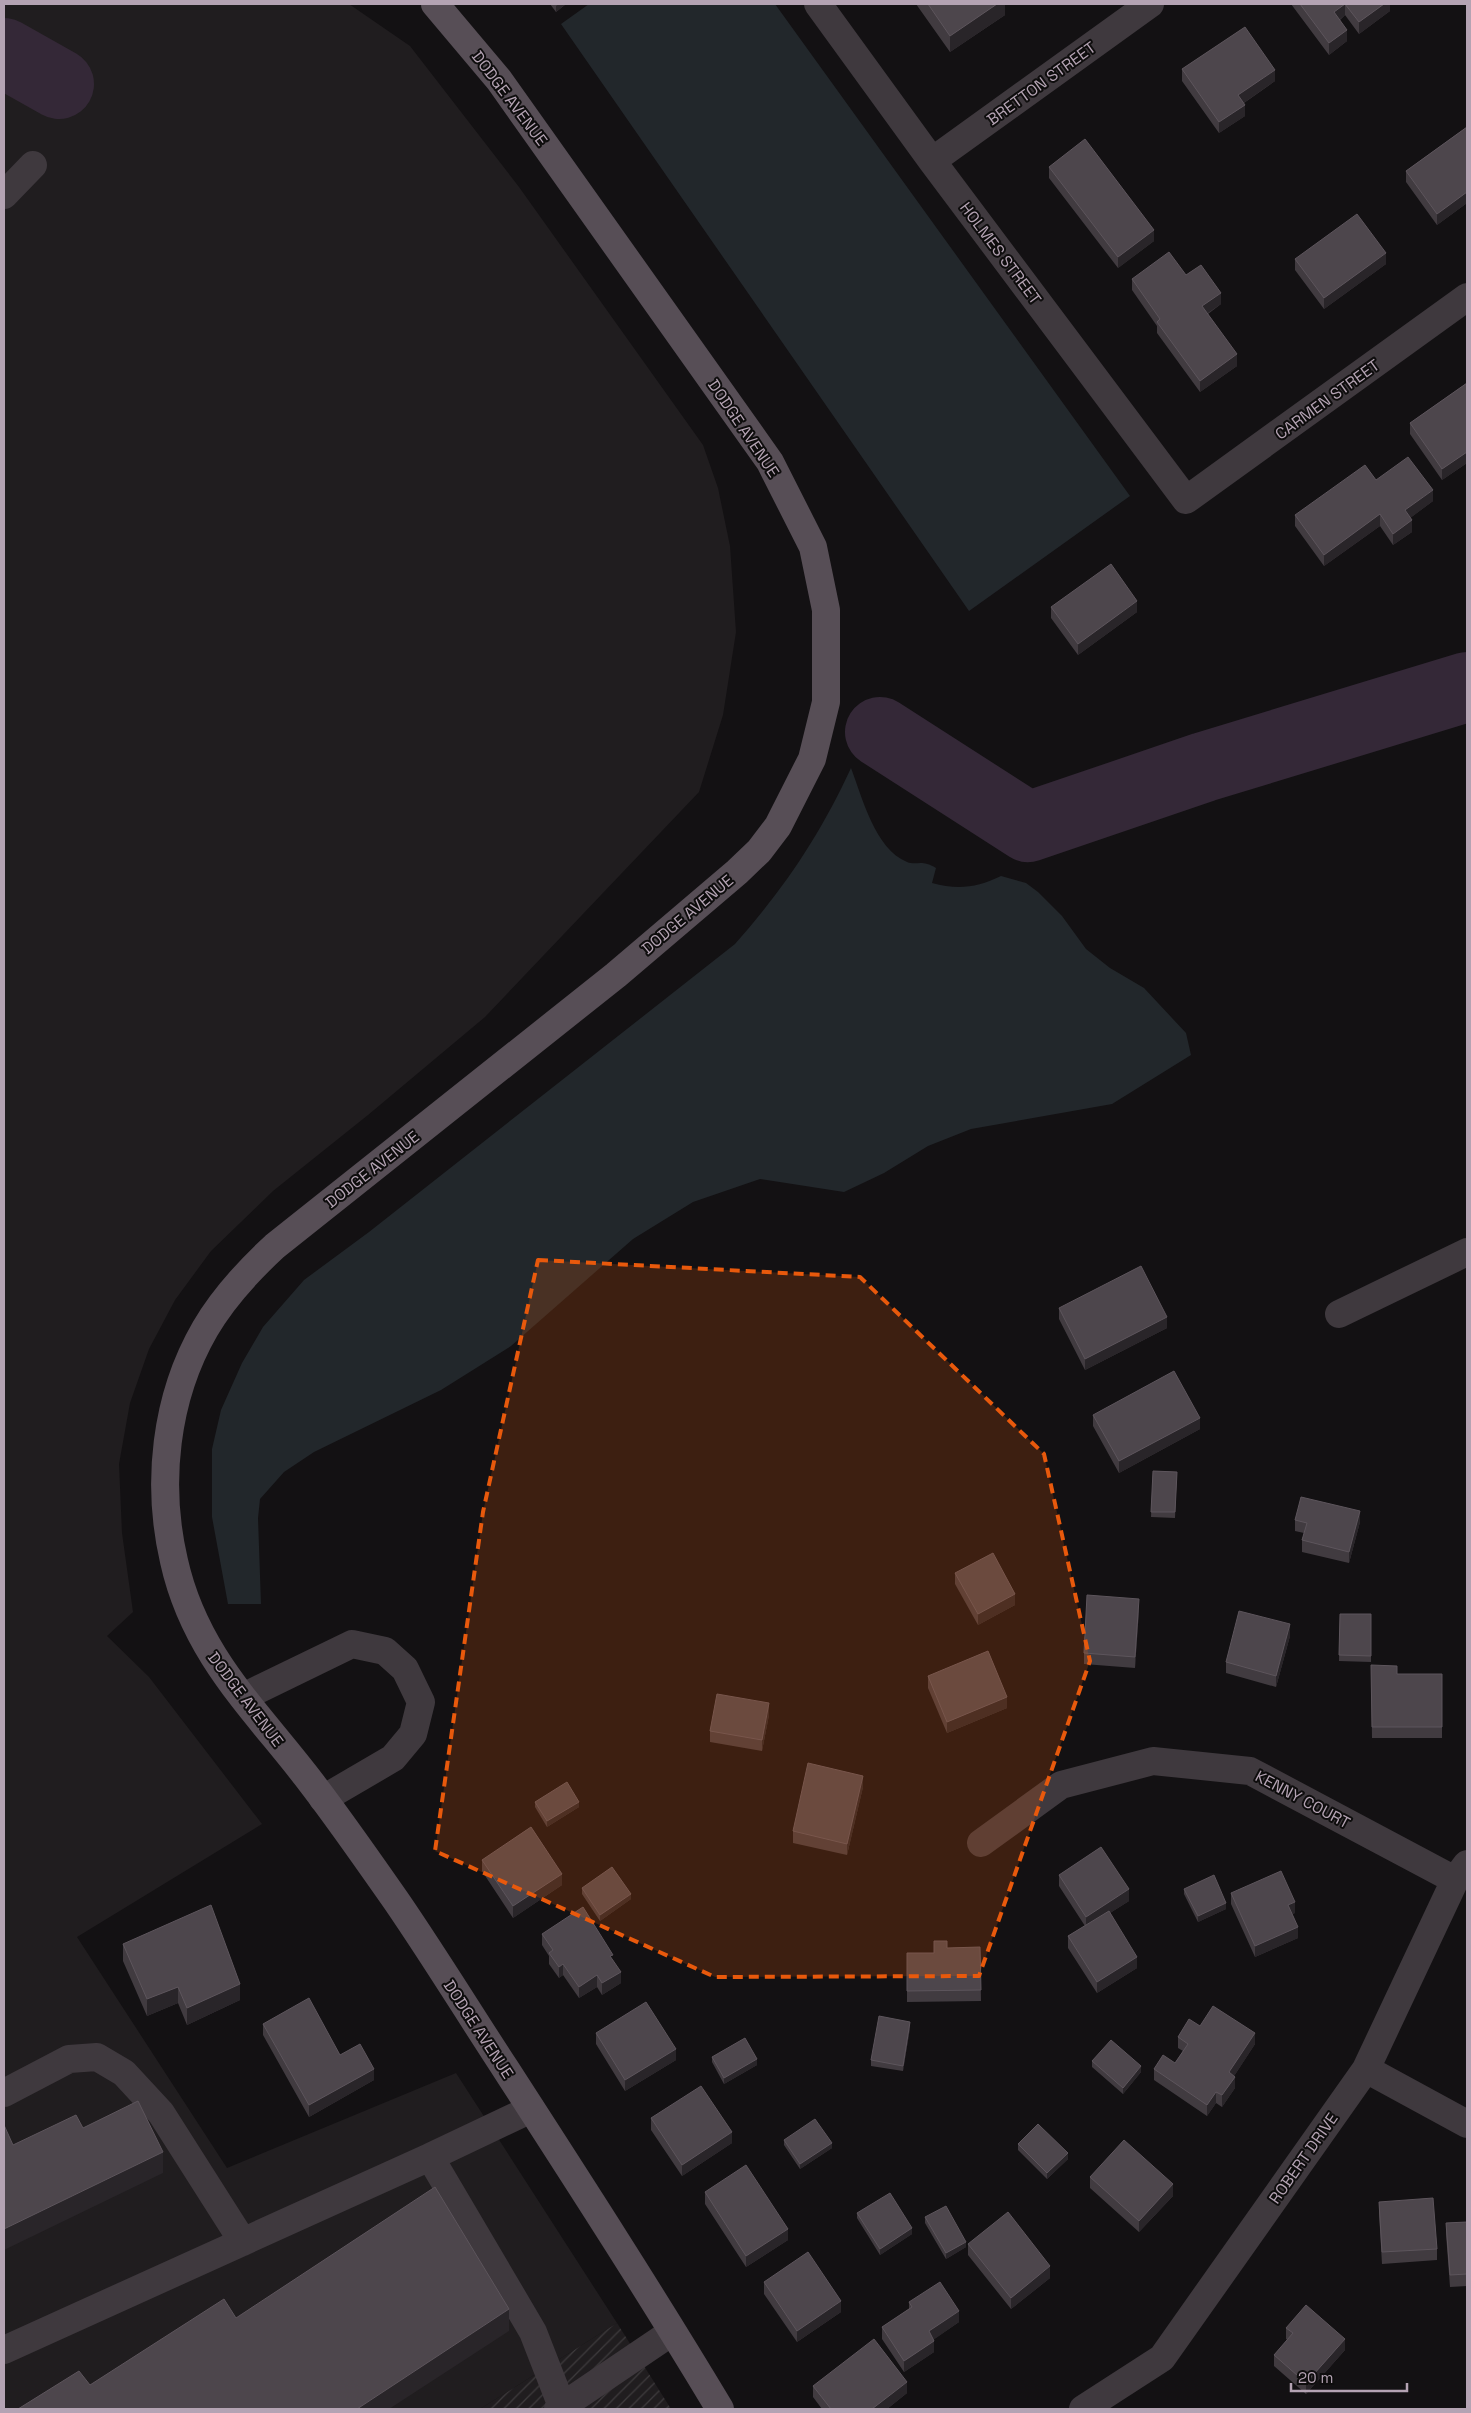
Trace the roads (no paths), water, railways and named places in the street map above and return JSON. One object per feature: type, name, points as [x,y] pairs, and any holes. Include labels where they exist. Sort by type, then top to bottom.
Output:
[{"type":"main road","name":"DODGE AVENUE","points":[[435,4],[499,80],[770,462],[813,547],[826,610],[826,702],[808,767],[778,826],[759,851],[616,975],[275,1246],[248,1271],[205,1328],[174,1403],[164,1489],[168,1526],[174,1563],[192,1616],[204,1643],[224,1676],[323,1799],[398,1904],[531,2108],[720,2409]]},
{"type":"street","name":"HOLMES STREET","points":[[818,4],[932,162],[1186,500]]},
{"type":"street","name":"BRETTON STREET","points":[[932,162],[1150,4]]},
{"type":"street","points":[[4,196],[33,165]]},
{"type":"street","name":"CARMEN STREET","points":[[1186,500],[1467,297]]},
{"type":"street","points":[[1339,1314],[1467,1252]]},
{"type":"street","points":[[243,1698],[352,1644],[385,1651],[404,1669],[421,1702],[413,1734],[393,1758],[323,1799]]},
{"type":"street","name":"KENNY COURT","points":[[981,1843],[1061,1785],[1154,1761],[1250,1771],[1461,1872]]},
{"type":"street","name":"ROBERT DRIVE","points":[[1083,2409],[1162,2358],[1366,2069],[1461,1872]]},
{"type":"street","points":[[4,2092],[69,2059],[97,2057],[124,2073],[161,2113],[243,2242]]},
{"type":"street","points":[[1366,2069],[1467,2124]]},
{"type":"street","points":[[4,2350],[430,2157],[531,2108]]},
{"type":"street","points":[[430,2157],[533,2332],[561,2408],[672,2332]]},
{"type":"waterway","points":[[4,53],[59,84]]},
{"type":"waterway","points":[[880,732],[1028,827],[1204,767],[1467,687]]}]
